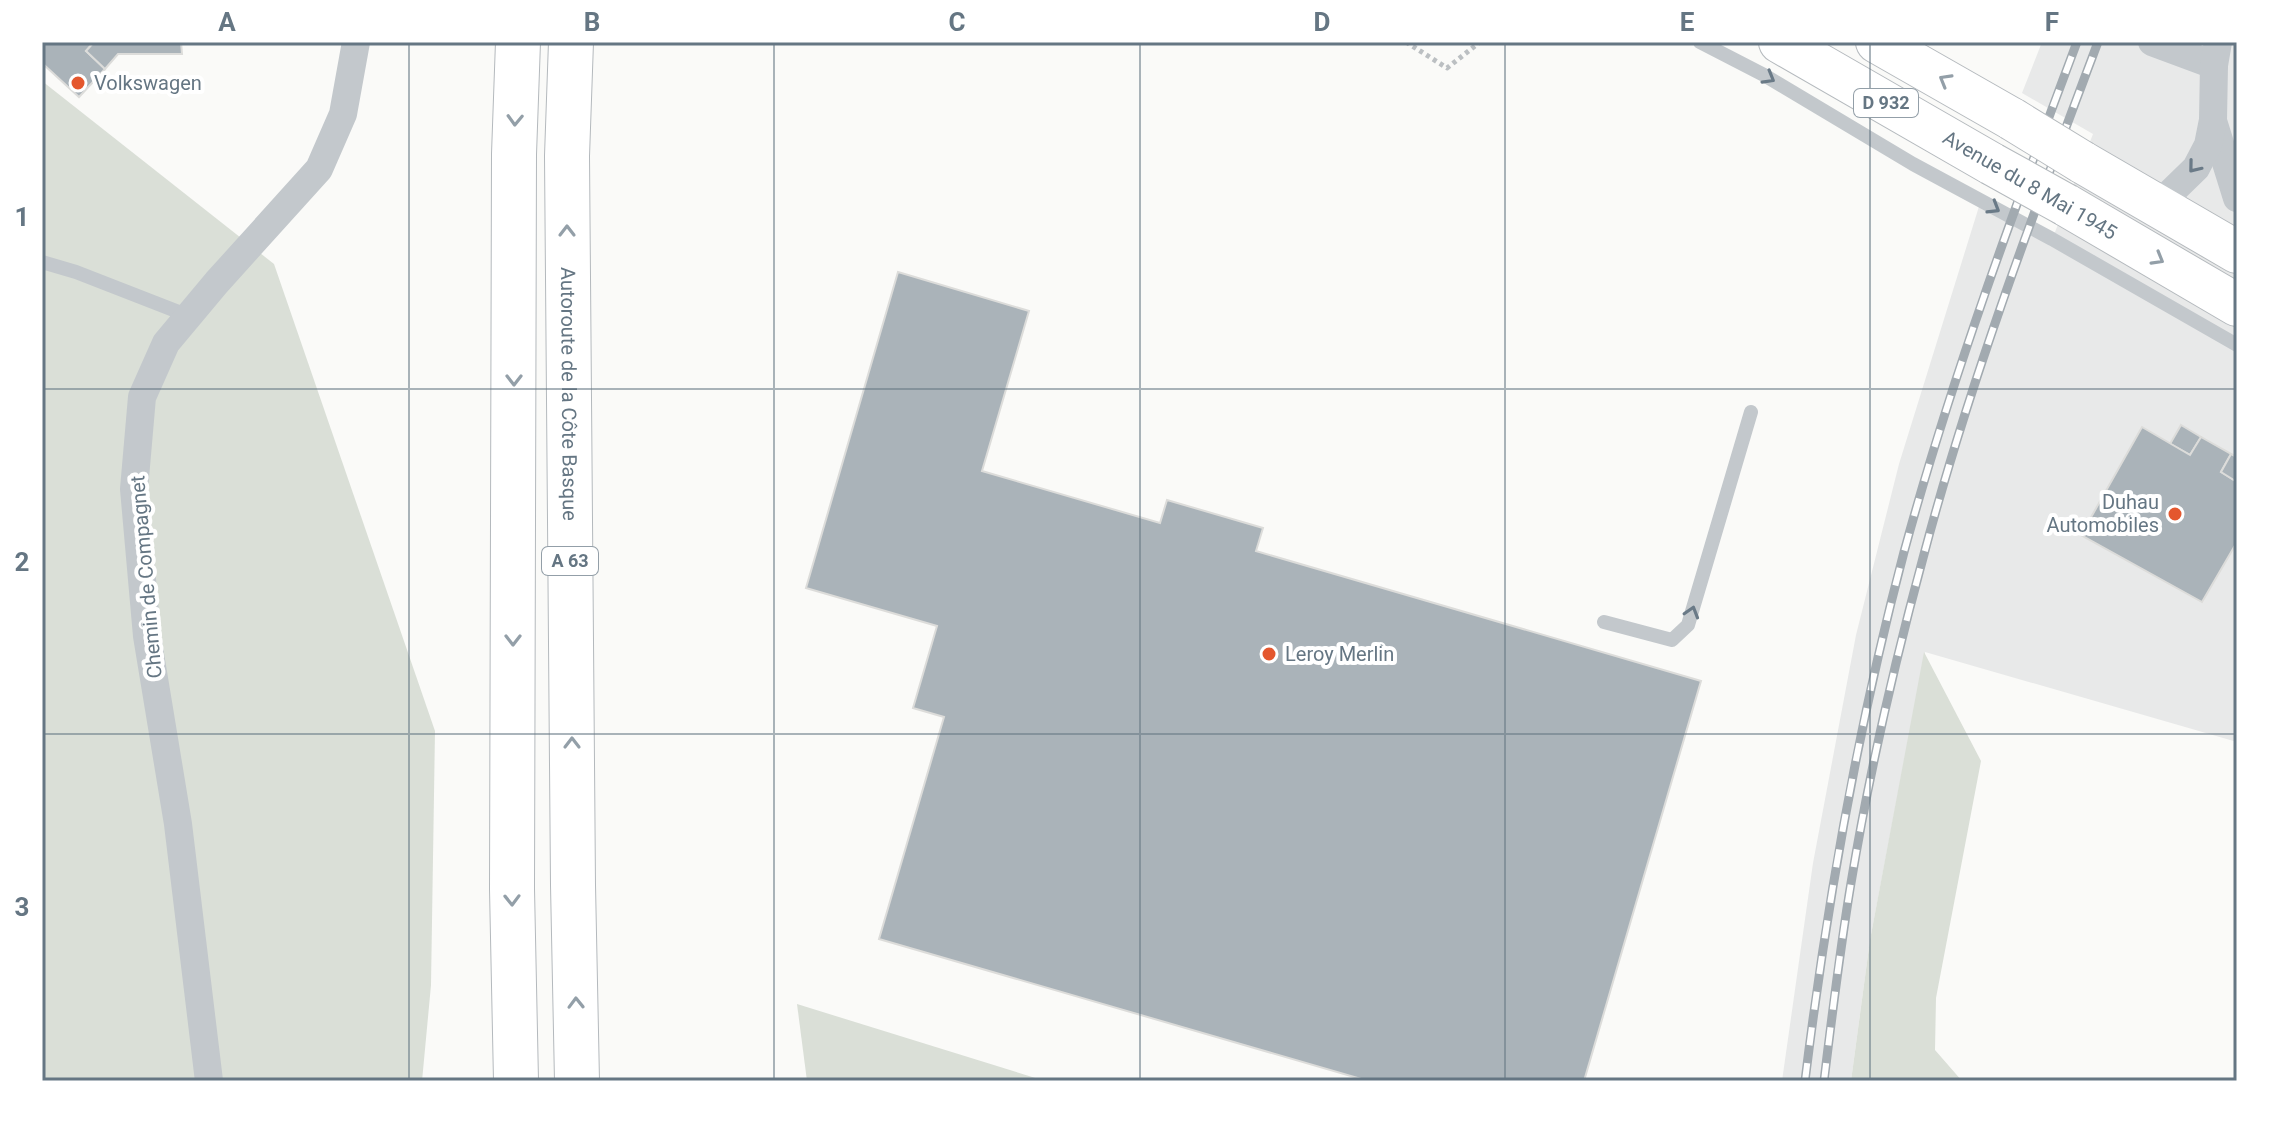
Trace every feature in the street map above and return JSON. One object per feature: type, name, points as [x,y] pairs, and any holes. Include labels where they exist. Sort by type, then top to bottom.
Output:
[{"type":"highway","name":"A 63","points":[[516,1081],[512,873],[514,154],[518,42]]},
{"type":"highway","name":"Autoroute de la Côte Basque","points":[[571,42],[567,156],[577,1081]]},
{"type":"main road","name":"Avenue du 8 Mai 1945","points":[[1780,42],[2237,305]]},
{"type":"main road","name":"D 932","points":[[1877,42],[2237,252]]},
{"type":"street","name":"Chemin de Compagnet","points":[[209,1081],[178,824],[147,636],[134,489],[142,397],[166,343],[319,169],[343,114],[356,42]]},
{"type":"street","points":[[2153,42],[2216,54],[2213,120],[2208,145],[2196,168],[2158,205]]},
{"type":"street","points":[[2213,120],[2237,198]]},
{"type":"lane","points":[[1700,42],[1764,75],[1913,164],[2237,345]]},
{"type":"lane","points":[[42,262],[189,316]]},
{"type":"lane","points":[[1604,622],[1672,640],[1688,625],[1751,412]]},
{"type":"path","points":[[1406,42],[1447,68],[1480,42]]},
{"type":"shaded area","points":[[2042,42],[2237,42],[2237,742],[1925,652],[1870,940],[1851,1081],[1782,1081],[1813,863],[1856,635],[1899,464],[1981,200],[2050,245],[2093,134],[2022,93]]},
{"type":"shaded area","points":[[42,81],[274,264],[435,731],[431,985],[422,1081],[42,1081]]},
{"type":"shaded area","points":[[1924,652],[1981,761],[1936,998],[1935,1050],[1962,1081],[1851,1081],[1870,940]]},
{"type":"shaded area","points":[[797,1004],[1045,1081],[807,1081]]},
{"type":"building","name":"Volkswagen","points":[[42,42],[94,42],[86,51],[105,69],[79,97],[42,63]]},
{"type":"building","points":[[94,42],[181,42],[182,54],[118,54],[105,69],[86,51]]},
{"type":"building","name":"Leroy Merlin","points":[[898,272],[1029,311],[982,471],[1160,523],[1167,500],[1263,528],[1256,551],[1701,681],[1584,1081],[1368,1081],[879,939],[944,717],[913,708],[937,626],[806,588]]},
{"type":"building","points":[[2181,425],[2201,437],[2190,455],[2170,444]]},
{"type":"building","points":[[2142,427],[2190,455],[2201,437],[2231,454],[2221,472],[2237,482],[2237,542],[2202,602],[2081,535]]},
{"type":"building","points":[[2231,454],[2237,457],[2237,482],[2221,472]]},
{"type":"railway","points":[[1805,1081],[1823,947],[1858,749],[1904,552],[1963,359],[2077,42]]},
{"type":"railway","points":[[1824,1081],[1858,842],[1912,598],[1982,363],[2098,42]]},
{"type":"place","name":"Volkswagen","points":[[78,83]]},
{"type":"place","name":"Duhau Automobiles","points":[[2175,514]]},
{"type":"place","name":"Leroy Merlin","points":[[1269,654]]}]
